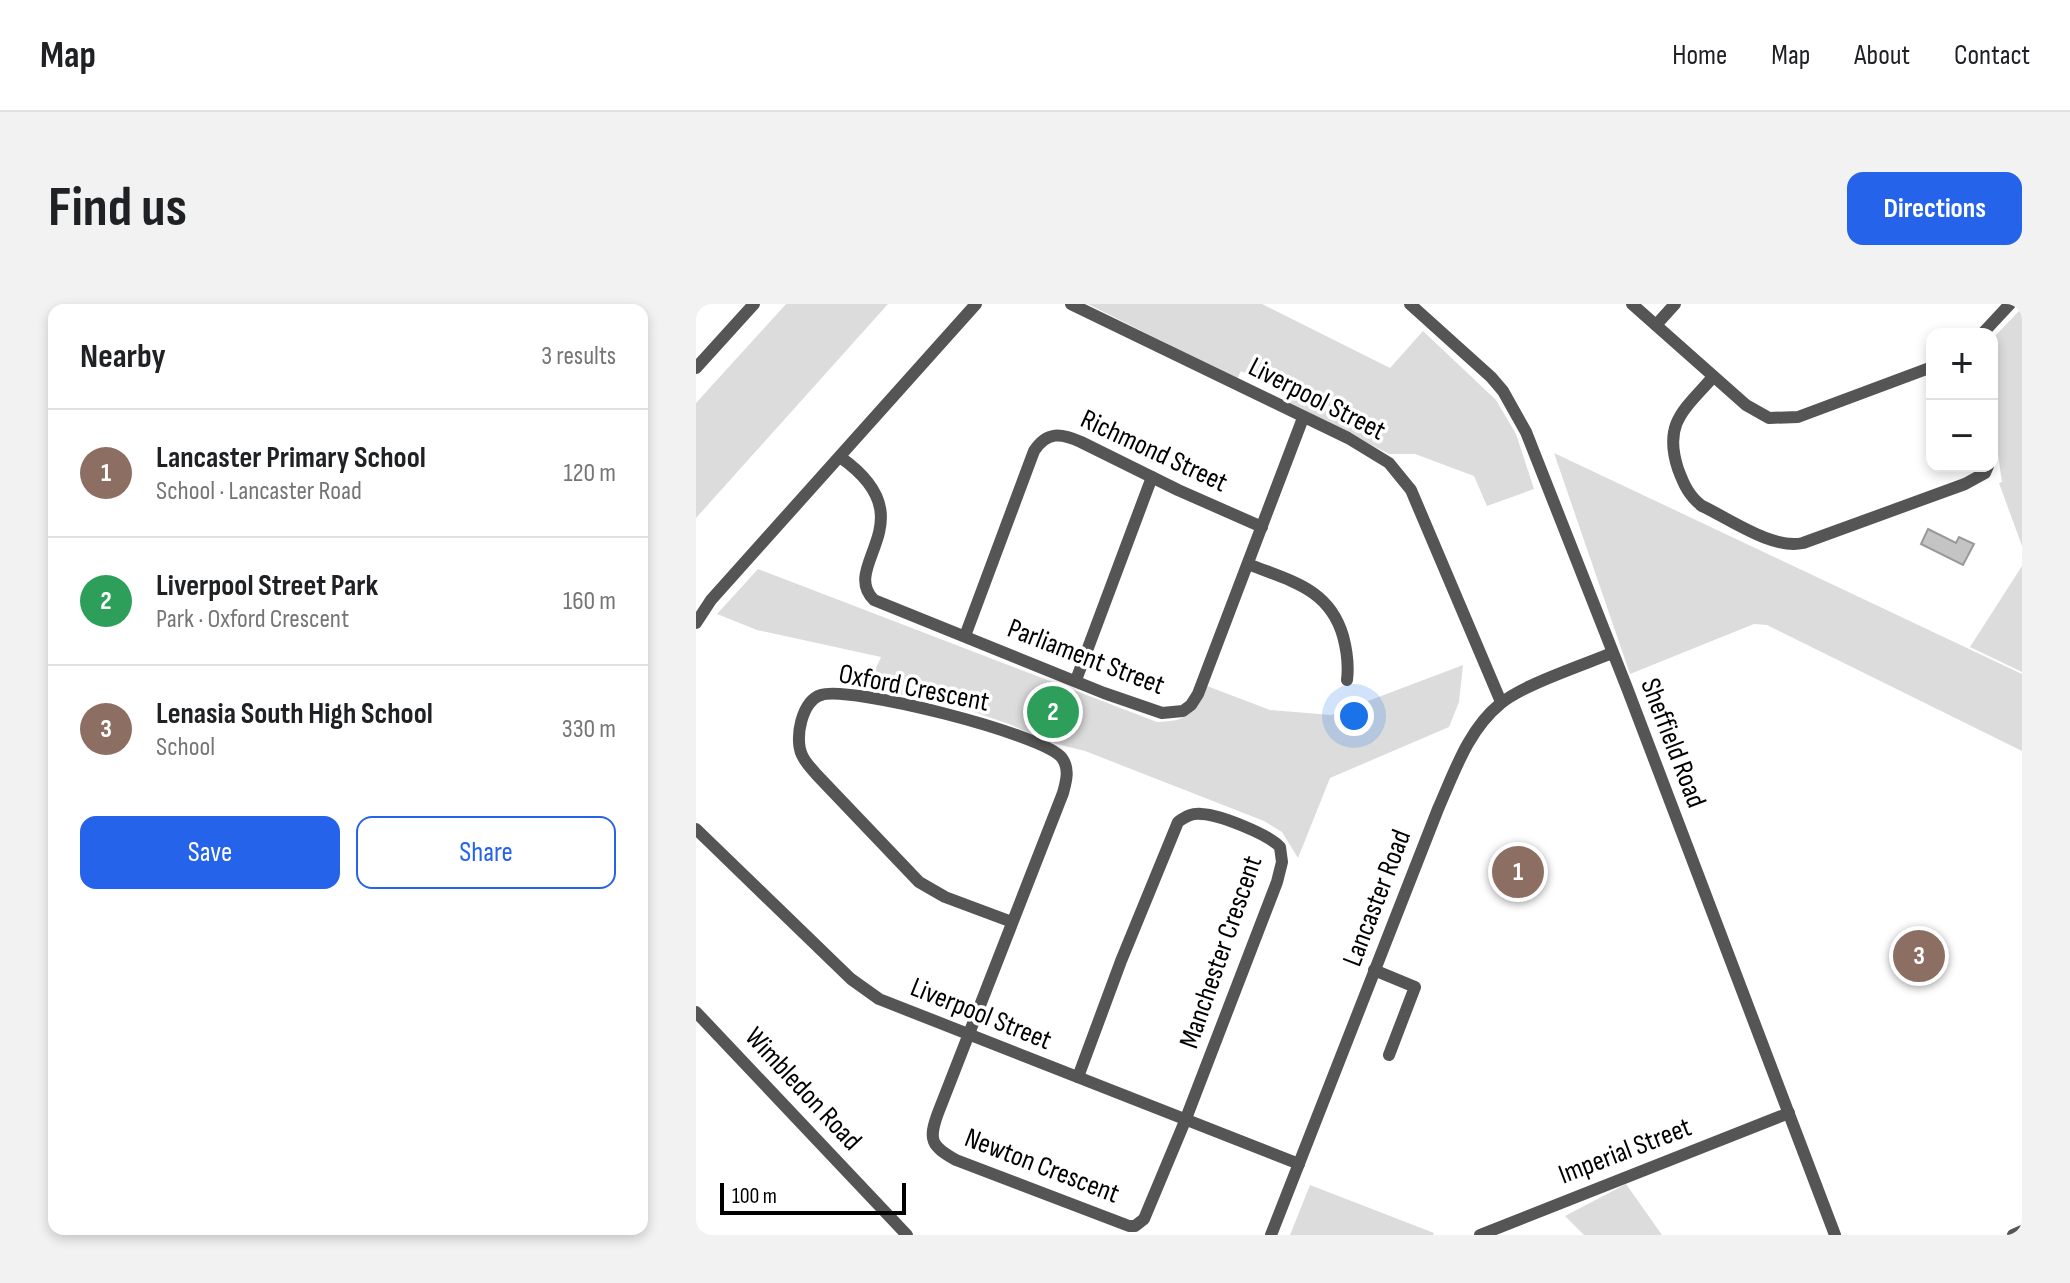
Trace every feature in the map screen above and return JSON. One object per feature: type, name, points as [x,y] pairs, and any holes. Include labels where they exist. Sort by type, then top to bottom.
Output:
[{"type":"street","points":[[696,623],[711,600],[976,304]]},
{"type":"street","name":"Liverpool Street","points":[[1071,304],[1369,450],[1389,463],[1411,490],[1501,702]]},
{"type":"street","name":"Sheffield Road","points":[[1410,304],[1461,348],[1503,391],[1526,432],[1835,1235]]},
{"type":"street","points":[[1632,304],[1713,377],[1757,413],[1769,418],[1783,420],[1798,417],[1926,369]]},
{"type":"street","points":[[1656,325],[1675,304]]},
{"type":"street","points":[[1988,328],[2010,304]]},
{"type":"street","points":[[696,368],[750,305]]},
{"type":"street","points":[[1713,377],[1677,418],[1673,427],[1672,451],[1683,482],[1693,499],[1702,506],[1776,542],[1803,543],[1965,484],[1985,472]]},
{"type":"street","name":"Parliament Street","points":[[840,457],[865,476],[881,507],[880,528],[865,577],[868,594],[882,604],[1162,713],[1183,711],[1198,694],[1303,418]]},
{"type":"street","name":"Richmond Street","points":[[965,636],[1034,451],[1054,434],[1066,435],[1262,527]]},
{"type":"street","points":[[1076,680],[1152,477]]},
{"type":"street","points":[[1248,564],[1301,585],[1326,601],[1334,613],[1348,653],[1347,680]]},
{"type":"street","name":"Lancaster Road","points":[[1271,1235],[1458,762],[1476,732],[1501,702],[1612,653]]},
{"type":"street","name":"Oxford Crescent","points":[[970,1035],[1066,784],[1066,766],[1062,758],[1046,746],[938,712],[844,694],[825,694],[810,701],[803,718],[800,751],[849,810],[930,890],[1012,922]]},
{"type":"street","name":"Manchester Crescent","points":[[1078,1077],[1178,822],[1193,814],[1210,815],[1263,835],[1280,847],[1281,871],[1185,1121]]},
{"type":"street","name":"Liverpool Street","points":[[696,829],[865,990],[914,1014],[1299,1164]]},
{"type":"street","points":[[1374,970],[1415,987],[1389,1055]]},
{"type":"street","name":"Wimbledon Road","points":[[696,1012],[907,1235]]},
{"type":"street","name":"Newton Crescent","points":[[970,1035],[933,1127],[933,1142],[956,1160],[1009,1182],[1136,1230],[1144,1219],[1185,1121]]},
{"type":"street","name":"Imperial Street","points":[[1480,1235],[1789,1113]]},
{"type":"street","points":[[2013,1235],[2022,1231]]},
{"type":"shaded area","points":[[786,304],[888,304],[696,518],[696,403]]},
{"type":"shaded area","points":[[1088,304],[1262,304],[1390,368],[1423,331],[1496,400],[1516,434],[1534,489],[1487,506],[1474,476],[1415,454],[1389,454],[1289,403],[1292,395],[1241,371],[1237,379]]},
{"type":"shaded area","points":[[2022,308],[2022,546],[1999,483],[2002,482],[1998,455],[1998,333]]},
{"type":"shaded area","points":[[1554,453],[2022,674],[2022,751],[1767,625],[1754,624],[1630,674]]},
{"type":"shaded area","points":[[2022,566],[2022,672],[1970,647]]},
{"type":"shaded area","points":[[758,569],[1157,722],[1176,720],[1189,714],[1207,686],[1270,710],[1331,715],[1463,665],[1459,702],[1449,727],[1330,778],[1298,858],[1282,832],[1264,821],[1085,751],[1049,742],[954,705],[867,688],[881,657],[757,630],[717,614]]},
{"type":"shaded area","points":[[1626,1184],[1662,1235],[1584,1235],[1565,1216]]},
{"type":"shaded area","points":[[1310,1185],[1434,1233],[1290,1235]]},
{"type":"building","points":[[1928,529],[1956,543],[1959,537],[1974,544],[1963,565],[1921,544]]},
{"type":"place","name":"Liverpool Street Park","points":[[1053,712]]},
{"type":"place","name":"Lancaster Primary School","points":[[1518,872]]},
{"type":"place","name":"Lenasia South High School","points":[[1919,956]]}]
